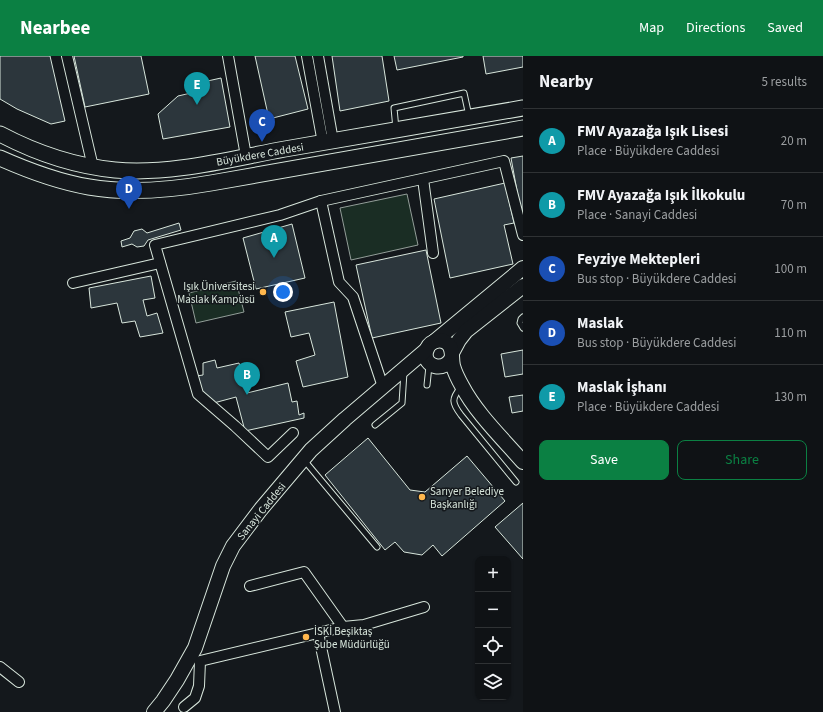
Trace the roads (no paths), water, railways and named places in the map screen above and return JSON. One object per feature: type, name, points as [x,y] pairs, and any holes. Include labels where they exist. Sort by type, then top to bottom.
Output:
[{"type":"main road","name":"Büyükdere Caddesi","points":[[0,134],[20,144],[59,159],[93,167],[115,170],[152,170],[206,164],[523,108]]},
{"type":"main road","name":"Büyükdere Caddesi","points":[[0,158],[53,178],[72,183],[112,190],[136,191],[211,184],[523,128]]},
{"type":"street","points":[[67,56],[93,167]]},
{"type":"street","points":[[228,56],[246,156]]},
{"type":"street","points":[[307,56],[328,142]]},
{"type":"street","points":[[318,56],[328,142]]},
{"type":"street","points":[[293,433],[268,457],[198,394],[155,246],[280,215],[321,202],[504,161],[523,235]]},
{"type":"street","points":[[423,179],[433,253]]},
{"type":"street","points":[[321,202],[338,282],[353,297],[383,386]]},
{"type":"street","points":[[74,282],[160,263]]},
{"type":"street","name":"Sanayi Caddesi","points":[[452,355],[459,340],[466,331],[521,278]]},
{"type":"street","name":"Sanayi Caddesi","points":[[154,712],[177,680],[195,648],[223,566],[233,546],[261,509],[303,459],[311,450],[383,386],[404,369],[432,355],[521,278]]},
{"type":"street","points":[[432,355],[443,341],[450,345],[456,374],[473,404],[523,462]]},
{"type":"street","points":[[432,355],[443,367],[450,361],[452,355]]},
{"type":"street","points":[[432,355],[462,386],[476,398],[523,453]]},
{"type":"street","points":[[250,586],[304,572],[343,627]]},
{"type":"street","points":[[184,707],[195,698],[199,686],[200,661],[343,627],[364,625],[424,607]]},
{"type":"street","points":[[318,633],[334,712]]},
{"type":"street","points":[[0,667],[20,682]]},
{"type":"lane","points":[[396,130],[394,108],[464,93],[470,117]]},
{"type":"lane","points":[[523,317],[520,323],[523,328]]},
{"type":"lane","points":[[427,385],[432,355]]},
{"type":"lane","points":[[375,425],[402,403],[404,369]]},
{"type":"lane","points":[[462,386],[456,393],[454,406],[516,482]]},
{"type":"lane","points":[[303,459],[377,547]]},
{"type":"place","name":"Maslak İşhanı","points":[[197,105]]},
{"type":"place","name":"Feyziye Mektepleri","points":[[262,142]]},
{"type":"place","name":"Maslak","points":[[129,209]]},
{"type":"place","name":"FMV Ayazağa Işık Lisesi","points":[[274,258]]},
{"type":"place","name":"Işık Üniversitesi Maslak Kampüsü","points":[[263,292]]},
{"type":"place","name":"FMV Ayazağa Işık İlkokulu","points":[[247,395]]},
{"type":"place","name":"Sarıyer Belediye Başkanlığı","points":[[422,497]]},
{"type":"place","name":"İSKİ Beşiktaş Şube Müdürlüğü","points":[[306,637]]}]
